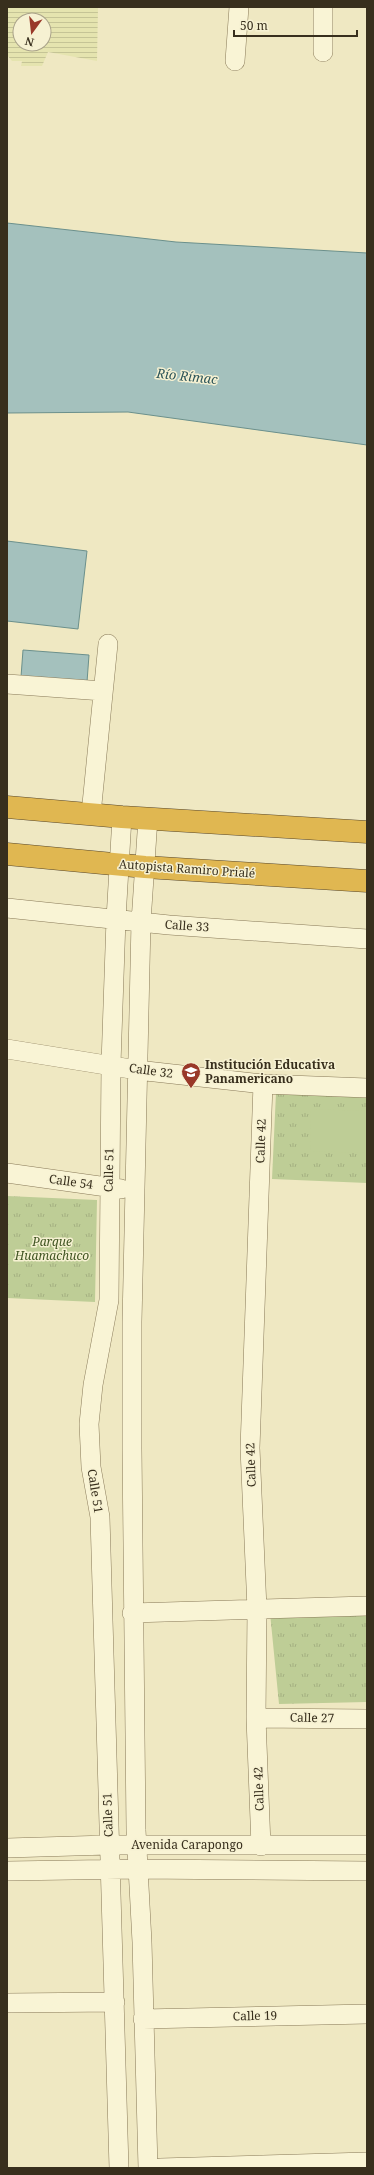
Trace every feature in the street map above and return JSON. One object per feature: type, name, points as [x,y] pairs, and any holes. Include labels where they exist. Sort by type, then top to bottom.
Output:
[{"type":"highway","points":[[7,807],[122,817],[367,832]]},
{"type":"highway","name":"Autopista Ramiro Prialé","points":[[7,854],[145,867],[367,881]]},
{"type":"street","points":[[235,61],[239,7]]},
{"type":"street","points":[[323,7],[323,52]]},
{"type":"street","points":[[91,814],[108,644]]},
{"type":"street","points":[[7,684],[103,691]]},
{"type":"street","name":"Calle 51","points":[[119,2168],[115,2002],[108,1845],[100,1517],[91,1467],[89,1424],[93,1385],[109,1300],[110,1064],[122,817]]},
{"type":"street","points":[[148,818],[141,922],[132,1322],[132,1613],[136,1845],[148,2168]]},
{"type":"street","name":"Calle 33","points":[[7,908],[141,922],[367,938]]},
{"type":"street","name":"Calle 32","points":[[7,1049],[110,1064],[137,1070],[263,1084],[367,1088]]},
{"type":"street","name":"Calle 42","points":[[261,1846],[256,1718],[257,1609],[250,1448],[263,1084]]},
{"type":"street","name":"Calle 54","points":[[7,1173],[135,1190]]},
{"type":"street","points":[[132,1613],[367,1606]]},
{"type":"street","name":"Calle 27","points":[[256,1718],[367,1719]]},
{"type":"street","name":"Avenida Carapongo","points":[[7,1848],[108,1845],[367,1845]]},
{"type":"street","name":"Avenida Carapongo","points":[[7,1871],[109,1869],[367,1871]]},
{"type":"street","points":[[7,2002],[115,2002]]},
{"type":"street","name":"Calle 19","points":[[143,2019],[367,2014]]},
{"type":"street","points":[[160,2168],[367,2162]]},
{"type":"green space","points":[[7,7],[98,7],[97,61],[48,52],[42,66],[21,66],[22,61],[12,61],[7,55]]},
{"type":"green space","points":[[276,1093],[367,1096],[367,1183],[272,1179]]},
{"type":"green space","points":[[311,1109],[367,1111],[367,1153],[310,1151]]},
{"type":"green space","name":"Parque Huamachuco","points":[[7,1196],[97,1200],[95,1302],[7,1298]]},
{"type":"green space","points":[[367,1611],[367,1702],[279,1704],[270,1613]]},
{"type":"water","name":"Río Rímac","points":[[7,223],[176,242],[367,253],[367,445],[128,412],[7,413]]},
{"type":"water","points":[[7,541],[87,551],[78,629],[7,621]]},
{"type":"water","points":[[23,650],[89,655],[87,682],[21,677]]},
{"type":"place","name":"Institución Educativa Panamericano","points":[[191,1089]]}]
